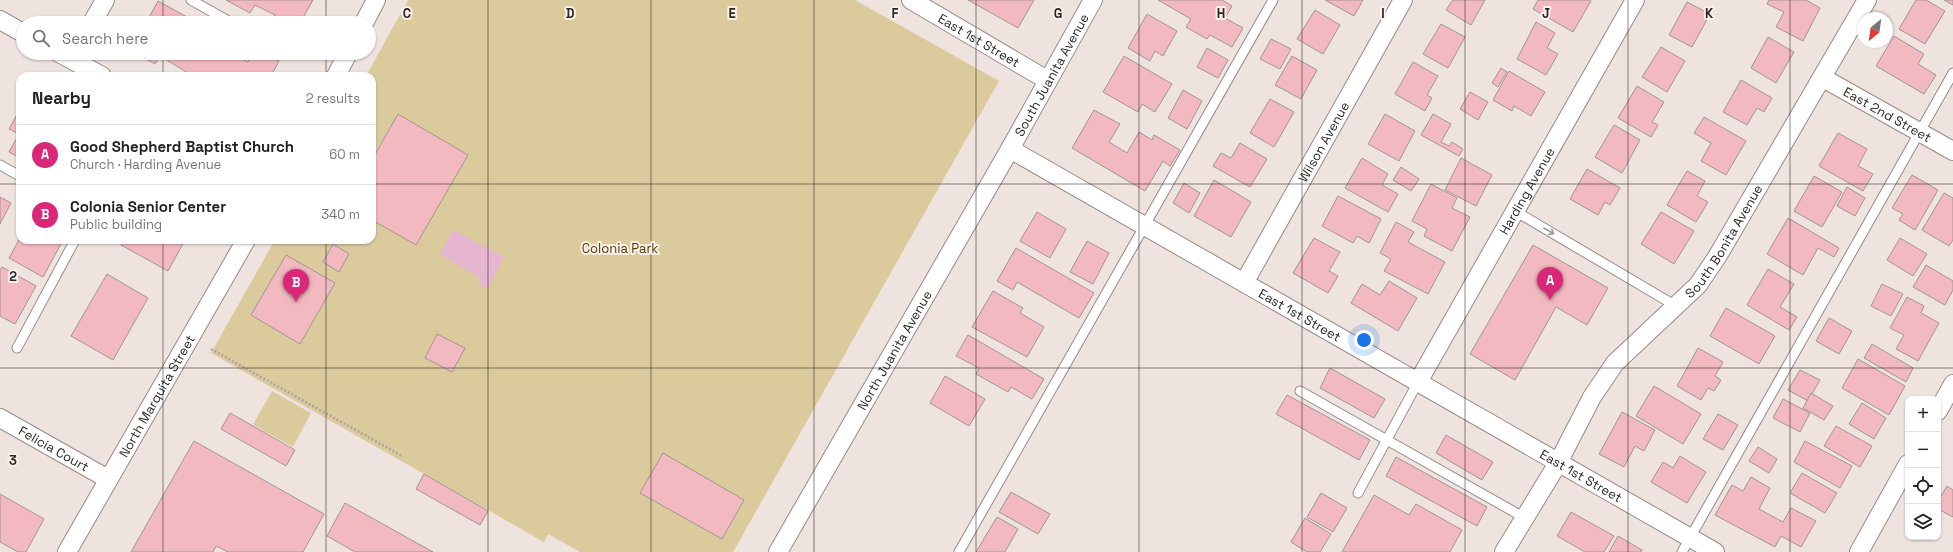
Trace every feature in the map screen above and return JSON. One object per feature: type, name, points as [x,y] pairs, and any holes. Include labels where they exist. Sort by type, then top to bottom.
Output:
[{"type":"street","points":[[96,16],[105,0]]},
{"type":"street","points":[[368,16],[376,0]]},
{"type":"street","name":"East 1st Street","points":[[913,0],[1047,80]]},
{"type":"street","name":"South Juanita Avenue","points":[[1010,149],[1047,80],[1093,0]]},
{"type":"street","name":"Wilson Avenue","points":[[1244,283],[1403,0]]},
{"type":"street","name":"Harding Avenue","points":[[1418,382],[1635,0]]},
{"type":"street","name":"South Bonita Avenue","points":[[1504,552],[1558,463],[1592,397],[1615,363],[1698,285],[1717,257],[1823,78],[1867,0]]},
{"type":"street","points":[[0,20],[16,29]]},
{"type":"street","points":[[76,60],[96,72]]},
{"type":"street","points":[[338,72],[344,60]]},
{"type":"street","name":"East 2nd Street","points":[[1823,78],[1953,150]]},
{"type":"street","name":"East 1st Street","points":[[1010,149],[1558,463],[1686,545],[1715,552]]},
{"type":"street","name":"North Juanita Avenue","points":[[778,552],[1010,149]]},
{"type":"street","name":"North Marquita Street","points":[[67,552],[244,244]]},
{"type":"street","points":[[1941,406],[1953,384]]},
{"type":"street","name":"Felicia Court","points":[[0,418],[108,479]]},
{"type":"street","points":[[1859,552],[1906,468]]},
{"type":"lane","points":[[192,0],[220,16]]},
{"type":"lane","points":[[959,552],[1272,0]]},
{"type":"lane","points":[[1686,545],[1953,73]]},
{"type":"lane","points":[[0,165],[16,174]]},
{"type":"lane","points":[[1515,211],[1676,306]]},
{"type":"lane","points":[[17,348],[73,244]]},
{"type":"lane","points":[[1358,493],[1418,382]]},
{"type":"lane","points":[[1300,391],[1525,518]]},
{"type":"path","points":[[211,349],[402,456]]},
{"type":"green space","name":"Colonia Park","points":[[408,0],[855,0],[999,81],[733,552],[580,552],[548,534],[544,542],[211,353],[273,244],[376,244],[376,72],[368,72]]},
{"type":"green space","points":[[272,391],[311,413],[293,447],[253,425]]},
{"type":"shaded area","points":[[453,230],[504,257],[488,289],[478,284],[481,278],[440,255]]},
{"type":"building","points":[[226,0],[313,0],[304,16],[274,16],[255,5],[250,13]]},
{"type":"building","points":[[968,0],[1034,0],[1018,28]]},
{"type":"building","points":[[1158,0],[1222,0],[1232,6],[1225,18],[1243,28],[1232,47],[1210,35],[1207,39],[1186,27],[1191,19]]},
{"type":"building","points":[[1325,0],[1363,0],[1354,16]]},
{"type":"building","points":[[1453,0],[1485,0],[1471,25],[1446,10]]},
{"type":"building","points":[[1538,0],[1591,1],[1573,32],[1533,9]]},
{"type":"building","points":[[1769,0],[1806,0],[1820,8],[1803,41],[1776,27],[1784,12],[1767,4]]},
{"type":"building","points":[[1916,0],[1926,0],[1945,11],[1925,44],[1899,29]]},
{"type":"building","points":[[1944,0],[1953,0],[1953,5]]},
{"type":"building","points":[[158,1],[185,16],[150,16]]},
{"type":"building","points":[[1687,2],[1710,14],[1692,47],[1669,35]]},
{"type":"building","points":[[1315,10],[1340,25],[1323,54],[1297,39]]},
{"type":"building","points":[[1147,14],[1177,31],[1163,56],[1155,51],[1150,61],[1128,48]]},
{"type":"building","points":[[1536,22],[1555,33],[1547,48],[1558,54],[1546,75],[1517,59]]},
{"type":"building","points":[[1441,24],[1465,37],[1448,68],[1423,54]]},
{"type":"building","points":[[1894,36],[1924,54],[1918,64],[1936,75],[1924,94],[1876,66],[1887,48],[1893,48]]},
{"type":"building","points":[[1768,37],[1794,52],[1776,83],[1751,68]]},
{"type":"building","points":[[1271,39],[1291,49],[1280,69],[1260,59]]},
{"type":"building","points":[[1661,47],[1685,61],[1667,92],[1642,77]]},
{"type":"building","points":[[1207,48],[1228,60],[1218,78],[1197,67]]},
{"type":"building","points":[[1124,56],[1172,84],[1155,112],[1142,104],[1138,112],[1103,92]]},
{"type":"building","points":[[1292,56],[1317,70],[1301,99],[1275,85]]},
{"type":"building","points":[[148,60],[158,60],[155,64]]},
{"type":"building","points":[[167,60],[244,60],[248,62],[249,60],[279,61],[273,72],[186,72]]},
{"type":"building","points":[[1413,62],[1438,76],[1427,95],[1432,98],[1425,111],[1395,94]]},
{"type":"building","points":[[1501,68],[1507,72],[1498,87],[1492,83]]},
{"type":"building","points":[[1509,71],[1545,92],[1531,116],[1514,106],[1512,111],[1493,100]]},
{"type":"building","points":[[1741,80],[1772,98],[1764,112],[1757,108],[1747,125],[1723,112]]},
{"type":"building","points":[[1637,86],[1664,102],[1652,122],[1658,125],[1651,137],[1618,118]]},
{"type":"building","points":[[1183,90],[1202,101],[1187,129],[1168,118]]},
{"type":"building","points":[[1470,92],[1488,102],[1478,120],[1460,109]]},
{"type":"building","points":[[1270,99],[1294,112],[1274,147],[1250,133]]},
{"type":"building","points":[[1094,110],[1120,124],[1109,142],[1127,153],[1139,132],[1152,140],[1154,135],[1180,150],[1170,166],[1163,161],[1145,191],[1072,148]]},
{"type":"building","points":[[398,114],[468,155],[416,245],[376,222],[376,153]]},
{"type":"building","points":[[1385,114],[1415,131],[1399,161],[1368,144]]},
{"type":"building","points":[[1433,114],[1451,124],[1441,142],[1449,146],[1452,142],[1463,149],[1459,156],[1421,135]]},
{"type":"building","points":[[16,116],[16,132],[9,129]]},
{"type":"building","points":[[1704,117],[1746,141],[1726,175],[1701,161],[1711,143],[1694,133]]},
{"type":"building","points":[[1614,125],[1640,140],[1622,173],[1595,157]]},
{"type":"building","points":[[1838,133],[1867,149],[1858,166],[1873,174],[1863,191],[1819,166]]},
{"type":"building","points":[[16,139],[16,156],[9,152]]},
{"type":"building","points":[[1240,143],[1267,159],[1250,187],[1213,166],[1221,153],[1231,158]]},
{"type":"building","points":[[1362,158],[1388,174],[1382,185],[1398,194],[1388,212],[1345,188]]},
{"type":"building","points":[[1461,158],[1492,175],[1476,206],[1445,190]]},
{"type":"building","points":[[1401,167],[1419,179],[1411,191],[1393,180]]},
{"type":"building","points":[[1587,169],[1620,188],[1610,205],[1605,202],[1598,215],[1570,199]]},
{"type":"building","points":[[1687,171],[1705,181],[1697,196],[1708,202],[1696,222],[1667,205]]},
{"type":"building","points":[[1912,175],[1938,190],[1915,230],[1899,220],[1903,214],[1892,208]]},
{"type":"building","points":[[1814,176],[1842,192],[1822,227],[1794,211]]},
{"type":"building","points":[[1214,180],[1251,202],[1231,237],[1194,216]]},
{"type":"building","points":[[1184,183],[1200,193],[1189,213],[1173,203]]},
{"type":"building","points":[[1431,184],[1457,198],[1452,208],[1470,217],[1452,251],[1424,236],[1427,229],[1412,221]]},
{"type":"building","points":[[1847,187],[1865,198],[1855,216],[1837,206]]},
{"type":"building","points":[[1944,193],[1953,198],[1953,240],[1949,246],[1922,230]]},
{"type":"building","points":[[1338,196],[1381,219],[1369,243],[1357,236],[1353,243],[1322,226]]},
{"type":"building","points":[[0,197],[11,203],[0,224]]},
{"type":"building","points":[[1037,212],[1066,229],[1050,258],[1020,241]]},
{"type":"building","points":[[1661,212],[1694,231],[1674,264],[1641,244]]},
{"type":"building","points":[[1788,218],[1839,248],[1834,257],[1818,248],[1803,275],[1767,254]]},
{"type":"building","points":[[1396,222],[1414,232],[1408,242],[1445,262],[1428,294],[1384,271],[1391,259],[1380,253]]},
{"type":"building","points":[[1314,238],[1340,252],[1329,271],[1338,276],[1328,293],[1293,273]]},
{"type":"building","points":[[1900,238],[1927,254],[1913,276],[1887,260]]},
{"type":"building","points":[[1087,241],[1109,253],[1093,284],[1070,272]]},
{"type":"building","points":[[17,244],[61,244],[43,277],[9,258]]},
{"type":"building","points":[[122,244],[183,244],[168,271]]},
{"type":"building","points":[[333,244],[349,254],[339,272],[323,262]]},
{"type":"building","points":[[1533,245],[1608,288],[1587,325],[1556,307],[1515,380],[1470,354]]},
{"type":"building","points":[[1016,248],[1094,293],[1079,318],[1017,282],[1013,290],[997,281]]},
{"type":"building","points":[[286,255],[335,283],[300,344],[251,315]]},
{"type":"building","points":[[1926,265],[1953,281],[1953,290],[1945,305],[1913,287]]},
{"type":"building","points":[[2,267],[36,286],[15,324],[0,316],[0,270]]},
{"type":"building","points":[[1768,269],[1794,284],[1780,307],[1797,317],[1789,330],[1747,305]]},
{"type":"building","points":[[107,274],[148,298],[113,360],[71,336]]},
{"type":"building","points":[[1389,281],[1417,298],[1398,331],[1351,303],[1362,284],[1380,295]]},
{"type":"building","points":[[1882,284],[1903,294],[1891,316],[1871,306]]},
{"type":"building","points":[[993,291],[1023,308],[1020,313],[1044,327],[1027,357],[972,327]]},
{"type":"building","points":[[1907,297],[1924,306],[1921,313],[1939,323],[1918,361],[1896,349],[1904,335],[1890,328]]},
{"type":"building","points":[[1726,308],[1775,336],[1759,364],[1710,336]]},
{"type":"building","points":[[1829,318],[1852,331],[1839,354],[1816,341]]},
{"type":"building","points":[[437,334],[465,348],[452,372],[425,358]]},
{"type":"building","points":[[968,335],[1044,379],[1032,399],[1011,387],[1008,392],[976,374],[979,368],[956,356]]},
{"type":"building","points":[[1872,344],[1913,368],[1906,382],[1864,358]]},
{"type":"building","points":[[1698,348],[1723,362],[1715,376],[1721,380],[1714,391],[1708,388],[1701,400],[1677,386]]},
{"type":"building","points":[[1858,359],[1905,386],[1889,415],[1842,388]]},
{"type":"building","points":[[1330,368],[1385,399],[1374,418],[1320,388]]},
{"type":"building","points":[[1800,370],[1820,380],[1808,401],[1788,390]]},
{"type":"building","points":[[945,376],[985,399],[969,426],[930,403]]},
{"type":"building","points":[[1654,386],[1701,414],[1683,444],[1636,416]]},
{"type":"building","points":[[1811,393],[1833,406],[1824,420],[1803,408]]},
{"type":"building","points":[[1287,395],[1370,440],[1359,460],[1276,414]]},
{"type":"building","points":[[1783,399],[1810,413],[1800,432],[1773,418]]},
{"type":"building","points":[[1862,403],[1886,418],[1874,439],[1849,424]]},
{"type":"building","points":[[1622,412],[1655,430],[1644,451],[1635,446],[1624,467],[1599,454]]},
{"type":"building","points":[[230,413],[295,450],[286,466],[221,429]]},
{"type":"building","points":[[1718,414],[1738,425],[1723,450],[1703,439]]},
{"type":"building","points":[[1836,426],[1872,446],[1860,467],[1824,446]]},
{"type":"building","points":[[1446,435],[1493,462],[1482,480],[1436,453]]},
{"type":"building","points":[[194,441],[324,514],[303,552],[228,552],[216,546],[213,552],[131,552]]},
{"type":"building","points":[[1805,441],[1852,466],[1840,488],[1794,462]]},
{"type":"building","points":[[1758,447],[1777,459],[1769,473],[1749,461]]},
{"type":"building","points":[[663,453],[744,500],[722,539],[640,493]]},
{"type":"building","points":[[1680,456],[1706,472],[1687,503],[1651,482],[1663,462],[1673,468]]},
{"type":"building","points":[[1396,457],[1487,507],[1477,526],[1386,476]]},
{"type":"building","points":[[1802,473],[1837,493],[1825,513],[1790,493]]},
{"type":"building","points":[[424,474],[488,511],[480,525],[416,489]]},
{"type":"building","points":[[1751,477],[1770,488],[1759,509],[1783,522],[1791,508],[1816,521],[1801,547],[1781,536],[1775,547],[1715,515],[1732,485],[1743,491]]},
{"type":"building","points":[[1947,486],[1953,490],[1953,517],[1941,511],[1941,496]]},
{"type":"building","points":[[1011,492],[1050,514],[1038,534],[999,512]]},
{"type":"building","points":[[1321,493],[1347,508],[1333,532],[1307,517]]},
{"type":"building","points":[[0,494],[44,519],[26,552],[18,552],[0,542]]},
{"type":"building","points":[[1374,495],[1409,515],[1416,504],[1462,530],[1450,552],[1342,552]]},
{"type":"building","points":[[345,503],[433,552],[355,552],[327,536]]},
{"type":"building","points":[[1571,512],[1614,536],[1604,552],[1585,552],[1557,536]]},
{"type":"building","points":[[997,517],[1018,529],[1005,552],[976,552]]},
{"type":"building","points":[[1305,518],[1331,534],[1320,552],[1307,552],[1291,542]]},
{"type":"building","points":[[1618,536],[1642,550],[1641,552],[1609,552]]},
{"type":"place","name":"Good Shepherd Baptist Church","points":[[1550,300]]},
{"type":"place","name":"Colonia Senior Center","points":[[296,302]]}]
